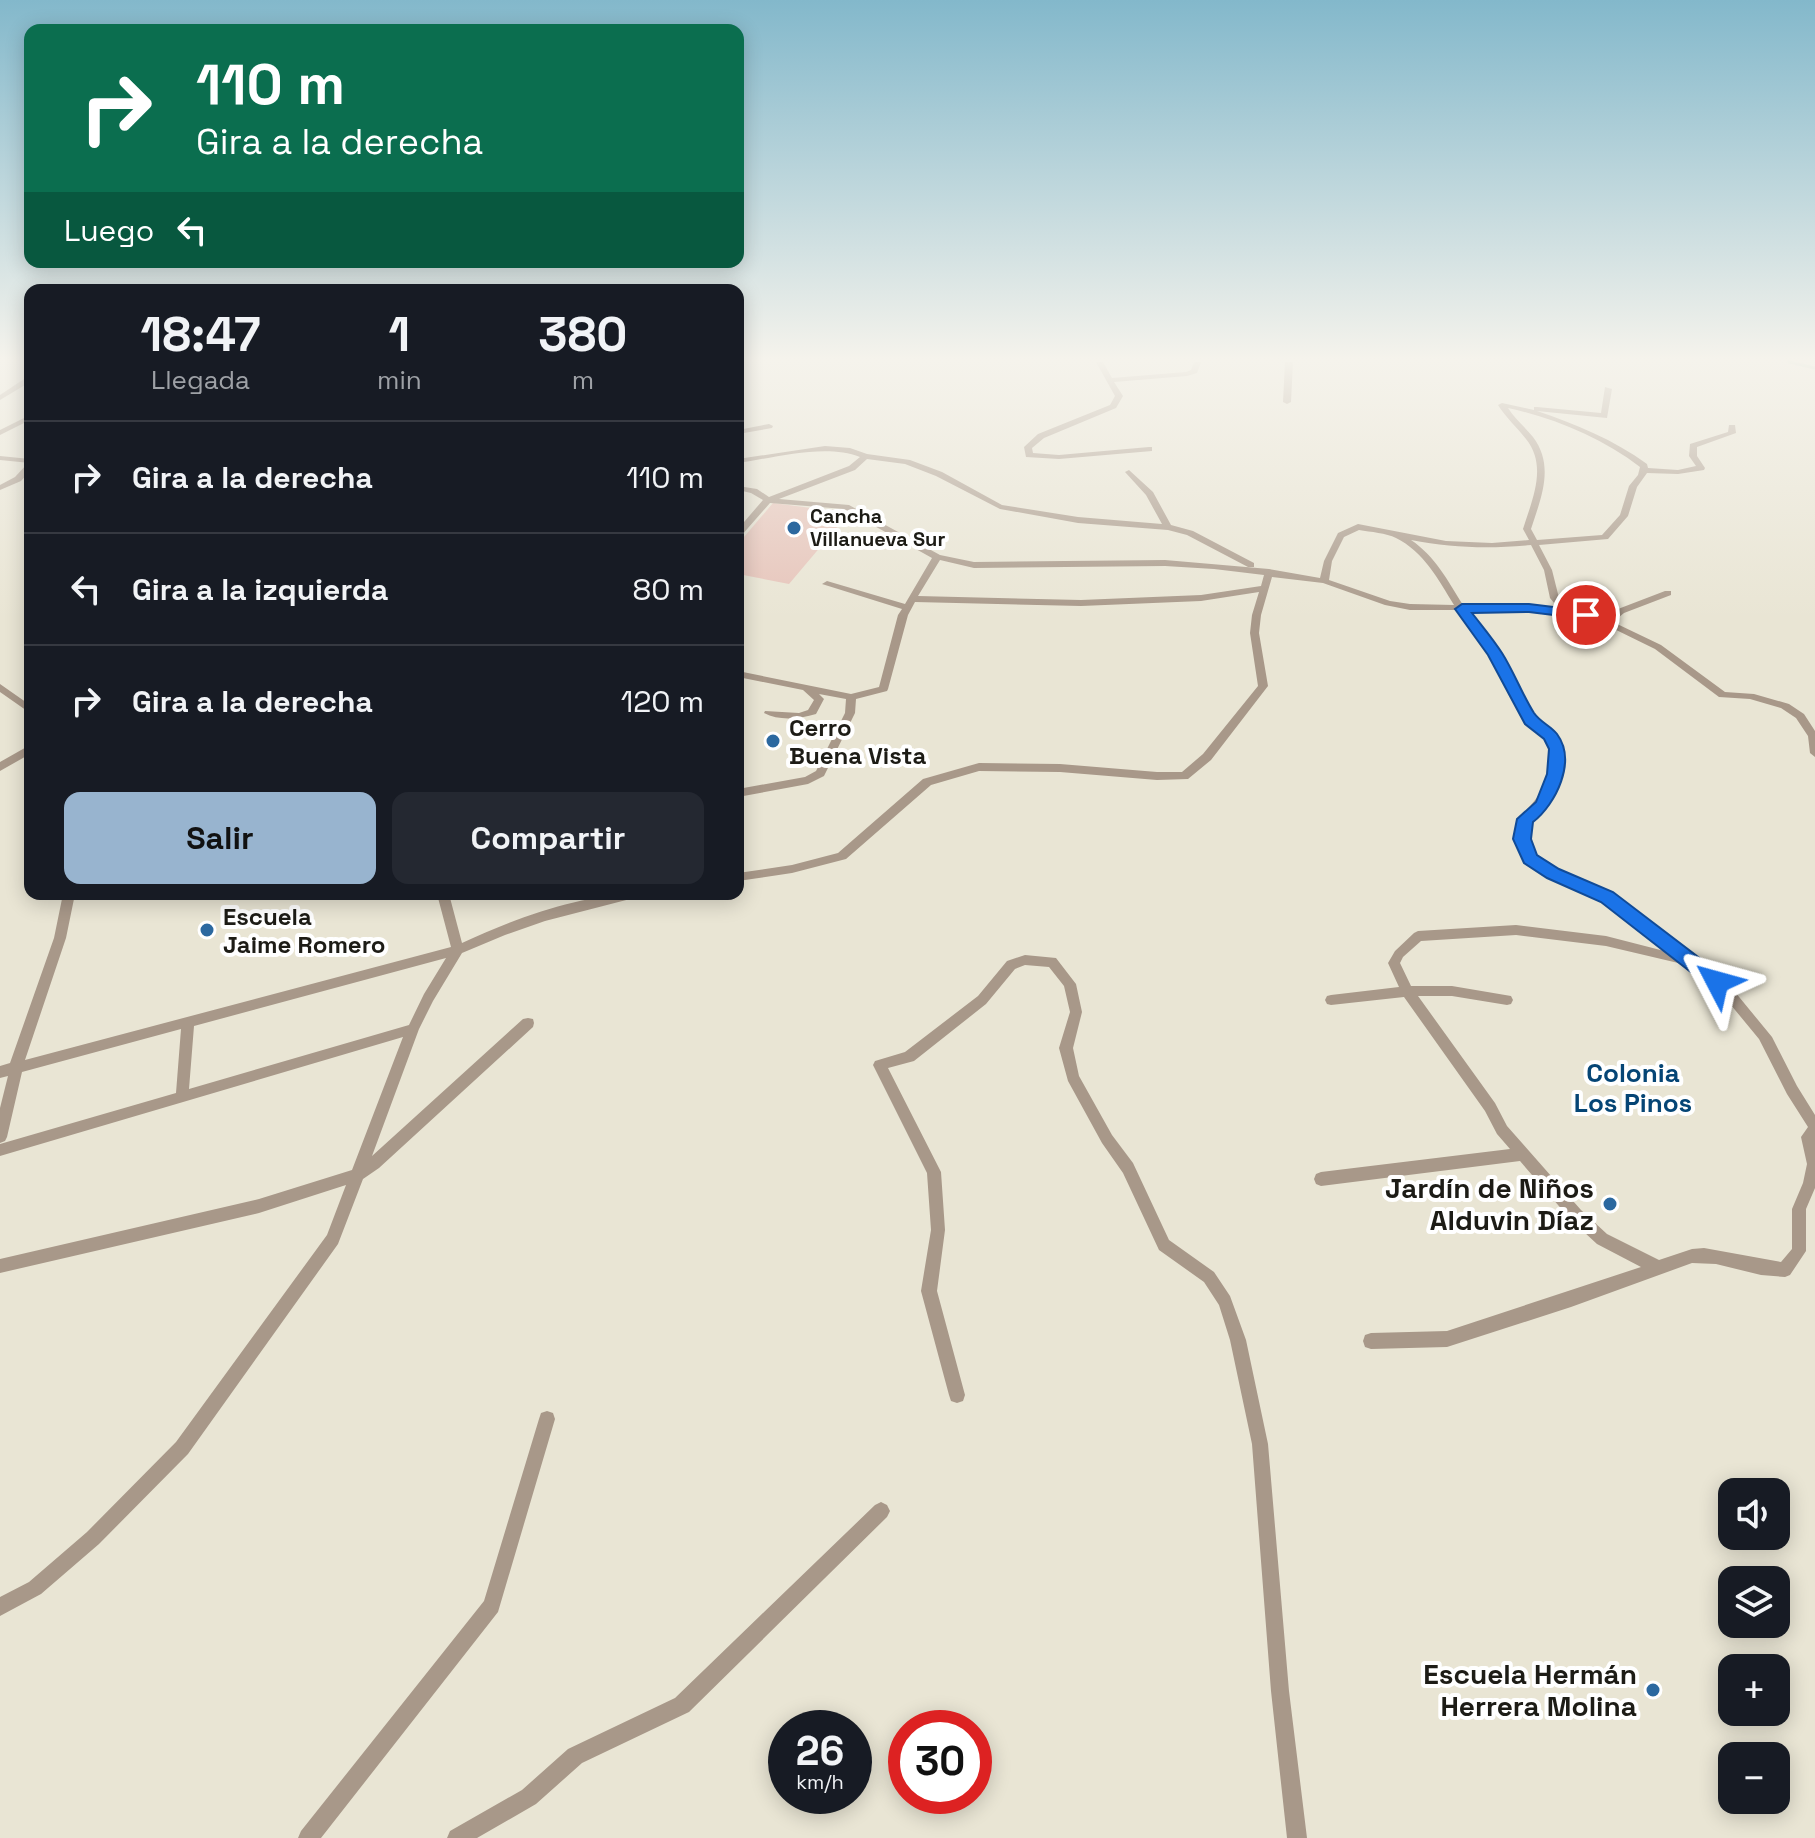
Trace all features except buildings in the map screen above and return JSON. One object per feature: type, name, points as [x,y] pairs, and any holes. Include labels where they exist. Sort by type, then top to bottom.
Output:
[{"type":"street","points":[[744,460],[825,448],[907,462],[939,474],[1000,507],[1078,520],[1168,527],[1190,533],[1242,562],[1269,572]]},
{"type":"street","points":[[1028,448],[1029,455],[1039,458],[1149,449]]},
{"type":"street","points":[[1536,448],[1542,461],[1543,478],[1527,529],[1548,570],[1555,598],[1565,611]]},
{"type":"street","points":[[1324,581],[1328,561],[1341,535],[1358,527],[1400,537],[1462,544],[1535,543],[1605,537],[1624,516],[1633,486],[1644,466],[1619,448]]},
{"type":"street","points":[[1643,470],[1678,472],[1701,468],[1693,456],[1694,448]]},
{"type":"street","points":[[744,527],[768,500],[852,468],[865,456]]},
{"type":"street","points":[[0,458],[24,463]]},
{"type":"street","points":[[0,488],[18,479],[24,472]]},
{"type":"street","points":[[1129,472],[1150,494],[1168,527]]},
{"type":"street","points":[[744,489],[754,491],[768,500],[846,507],[937,557],[974,565],[1165,563],[1269,572],[1324,581],[1388,603],[1462,609],[1565,611],[1607,622],[1658,647],[1723,695],[1750,696],[1785,706],[1800,716],[1813,736],[1815,753]]},
{"type":"street","points":[[1371,1341],[1447,1339],[1692,1256],[1711,1254],[1765,1270],[1785,1270],[1799,1251],[1799,1209],[1814,1164],[1808,1137],[1815,1128],[1789,1086],[1764,1035],[1717,982],[1607,897],[1553,874],[1530,859],[1522,839],[1525,819],[1543,805],[1555,774],[1557,749],[1551,736],[1530,720],[1495,654],[1431,559],[1400,537]]},
{"type":"street","points":[[744,675],[851,697],[883,689],[895,640],[910,603],[937,557]]},
{"type":"street","points":[[744,876],[792,869],[842,856],[927,782],[979,767],[1060,768],[1184,776],[1207,757],[1263,686],[1263,669],[1254,640],[1256,616],[1269,572]]},
{"type":"street","points":[[827,584],[910,603],[1178,600],[1266,588]]},
{"type":"street","points":[[1607,622],[1621,611],[1668,593]]},
{"type":"street","points":[[769,713],[799,716],[812,712],[819,699],[804,686]]},
{"type":"street","points":[[0,687],[24,705]]},
{"type":"street","points":[[744,792],[808,780],[820,773],[850,713],[851,697]]},
{"type":"street","points":[[0,767],[24,753]]},
{"type":"street","points":[[0,1137],[20,1051],[60,938],[68,900]]},
{"type":"street","points":[[0,1607],[35,1588],[93,1538],[182,1448],[333,1239],[413,1029],[458,950],[445,900]]},
{"type":"street","points":[[0,1072],[458,950],[498,931],[562,908],[603,900]]},
{"type":"street","points":[[1659,1268],[1602,1239],[1521,1154],[1407,991],[1394,963],[1418,936],[1457,932],[1546,932],[1606,941],[1692,962]]},
{"type":"street","points":[[957,1395],[929,1291],[938,1230],[934,1172],[880,1065],[909,1057],[982,1000],[1011,965],[1025,960],[1052,962],[1070,984],[1076,1012],[1066,1048],[1073,1077],[1107,1139],[1128,1168],[1164,1245],[1209,1277],[1225,1301],[1238,1340],[1260,1444],[1280,1691],[1297,1838]]},
{"type":"street","points":[[1331,1000],[1407,991],[1452,991],[1507,1000]]},
{"type":"street","points":[[182,1097],[188,1023]]},
{"type":"street","points":[[0,1266],[259,1206],[357,1175],[528,1023]]},
{"type":"street","points":[[0,1150],[413,1029]]},
{"type":"street","points":[[1321,1179],[1521,1154]]},
{"type":"street","points":[[308,1838],[492,1606],[547,1419]]},
{"type":"street","points":[[457,1838],[529,1797],[575,1756],[682,1705],[881,1511]]},
{"type":"shaded area","name":"Cancha Villanueva Sur","points":[[773,503],[849,513],[789,584],[744,575],[744,537]]},
{"type":"place","name":"Cancha Villanueva Sur","points":[[794,528]]},
{"type":"place","name":"Cerro Buena Vista","points":[[773,741]]},
{"type":"place","name":"Escuela Jaime Romero","points":[[207,930]]},
{"type":"place","name":"Jardín de Niños Alduvin Díaz","points":[[1610,1204]]},
{"type":"place","name":"Escuela Hermán Herrera Molina","points":[[1653,1690]]},
{"type":"district","name":"Colonia Los Pinos","points":[[1633,1088]]},
{"type":"route","points":[[1586,615],[1529,608],[1462,609],[1495,654],[1530,720],[1551,736],[1557,749],[1550,789],[1543,805],[1525,819],[1522,839],[1530,859],[1553,874],[1607,897],[1717,982]]}]
